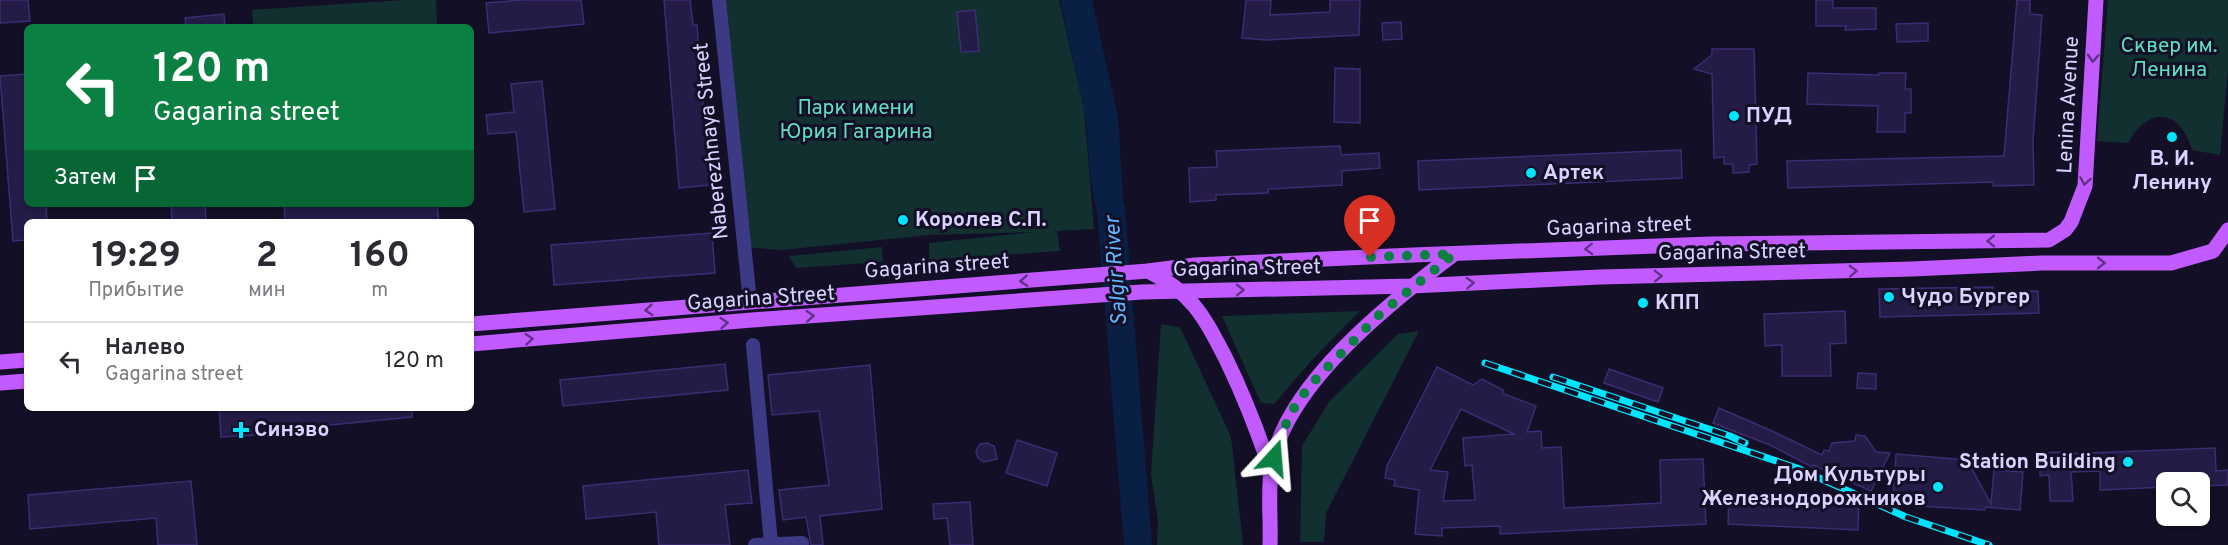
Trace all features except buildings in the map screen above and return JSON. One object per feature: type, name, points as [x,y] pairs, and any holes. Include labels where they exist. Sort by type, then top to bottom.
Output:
[{"type":"main road","name":"Lenina Avenue","points":[[2077,210],[2085,186],[2096,0]]},
{"type":"main road","name":"Gagarina street","points":[[474,324],[1148,271],[1195,265],[1776,242],[2049,240],[2065,230],[2077,210]]},
{"type":"main road","name":"Gagarina Street","points":[[474,344],[752,320],[1149,292],[1411,286],[1611,277],[2050,263],[2171,262],[2213,251],[2228,230]]},
{"type":"main road","points":[[1270,545],[1271,471],[1277,446],[1289,416],[1301,397],[1380,314],[1411,286],[1454,254]]},
{"type":"main road","points":[[1148,271],[1182,291],[1205,318],[1253,417],[1271,471]]},
{"type":"main road","points":[[0,362],[24,360]]},
{"type":"main road","points":[[0,383],[24,381]]},
{"type":"street","name":"Naberezhnaya Street","points":[[719,0],[750,302]]},
{"type":"street","points":[[753,345],[771,544]]},
{"type":"street","points":[[755,545],[802,543]]},
{"type":"green space","points":[[436,0],[437,24],[253,24],[252,10]]},
{"type":"green space","name":"Парк имени Юрия Гагарина","points":[[725,0],[1059,0],[1084,109],[1094,229],[1057,231],[1060,251],[929,260],[929,243],[1034,232],[929,235],[782,250],[745,247]]},
{"type":"green space","name":"Сквер им. Ленина","points":[[2108,0],[2228,0],[2228,70],[2220,155],[2192,150],[2180,126],[2163,117],[2145,122],[2128,143],[2097,141]]},
{"type":"green space","points":[[882,247],[883,262],[796,268],[789,256]]},
{"type":"green space","points":[[1360,311],[1312,360],[1274,404],[1261,403],[1222,316]]},
{"type":"green space","points":[[1161,324],[1180,327],[1231,437],[1243,545],[1157,545],[1158,521],[1151,474]]},
{"type":"green space","points":[[1419,331],[1326,513],[1324,542],[1300,542],[1302,446],[1329,402],[1398,334]]},
{"type":"water","points":[[1060,0],[1092,0],[1118,117],[1126,247],[1099,249],[1105,233],[1105,224],[1096,209],[1090,175],[1086,119]]},
{"type":"waterway","name":"Salgir River","points":[[1111,209],[1138,545]]},
{"type":"railway","points":[[1485,363],[1797,468],[1906,517],[1989,545]]},
{"type":"railway","points":[[1553,377],[1745,443]]},
{"type":"place","name":"ПУД","points":[[1734,116]]},
{"type":"place","name":"В. И. Ленину","points":[[2172,137]]},
{"type":"place","name":"Артек","points":[[1531,173]]},
{"type":"place","name":"Королев С.П.","points":[[903,220]]},
{"type":"place","name":"Чудо Бургер","points":[[1889,297]]},
{"type":"place","name":"КПП","points":[[1643,303]]},
{"type":"place","name":"Синэво","points":[[241,430]]},
{"type":"place","name":"Station Building","points":[[2128,462]]},
{"type":"place","name":"Дом Культуры Железнодорожников","points":[[1938,487]]},
{"type":"route","points":[[1274,458],[1289,416],[1317,378],[1380,314],[1411,286],[1454,254],[1370,257]]}]
